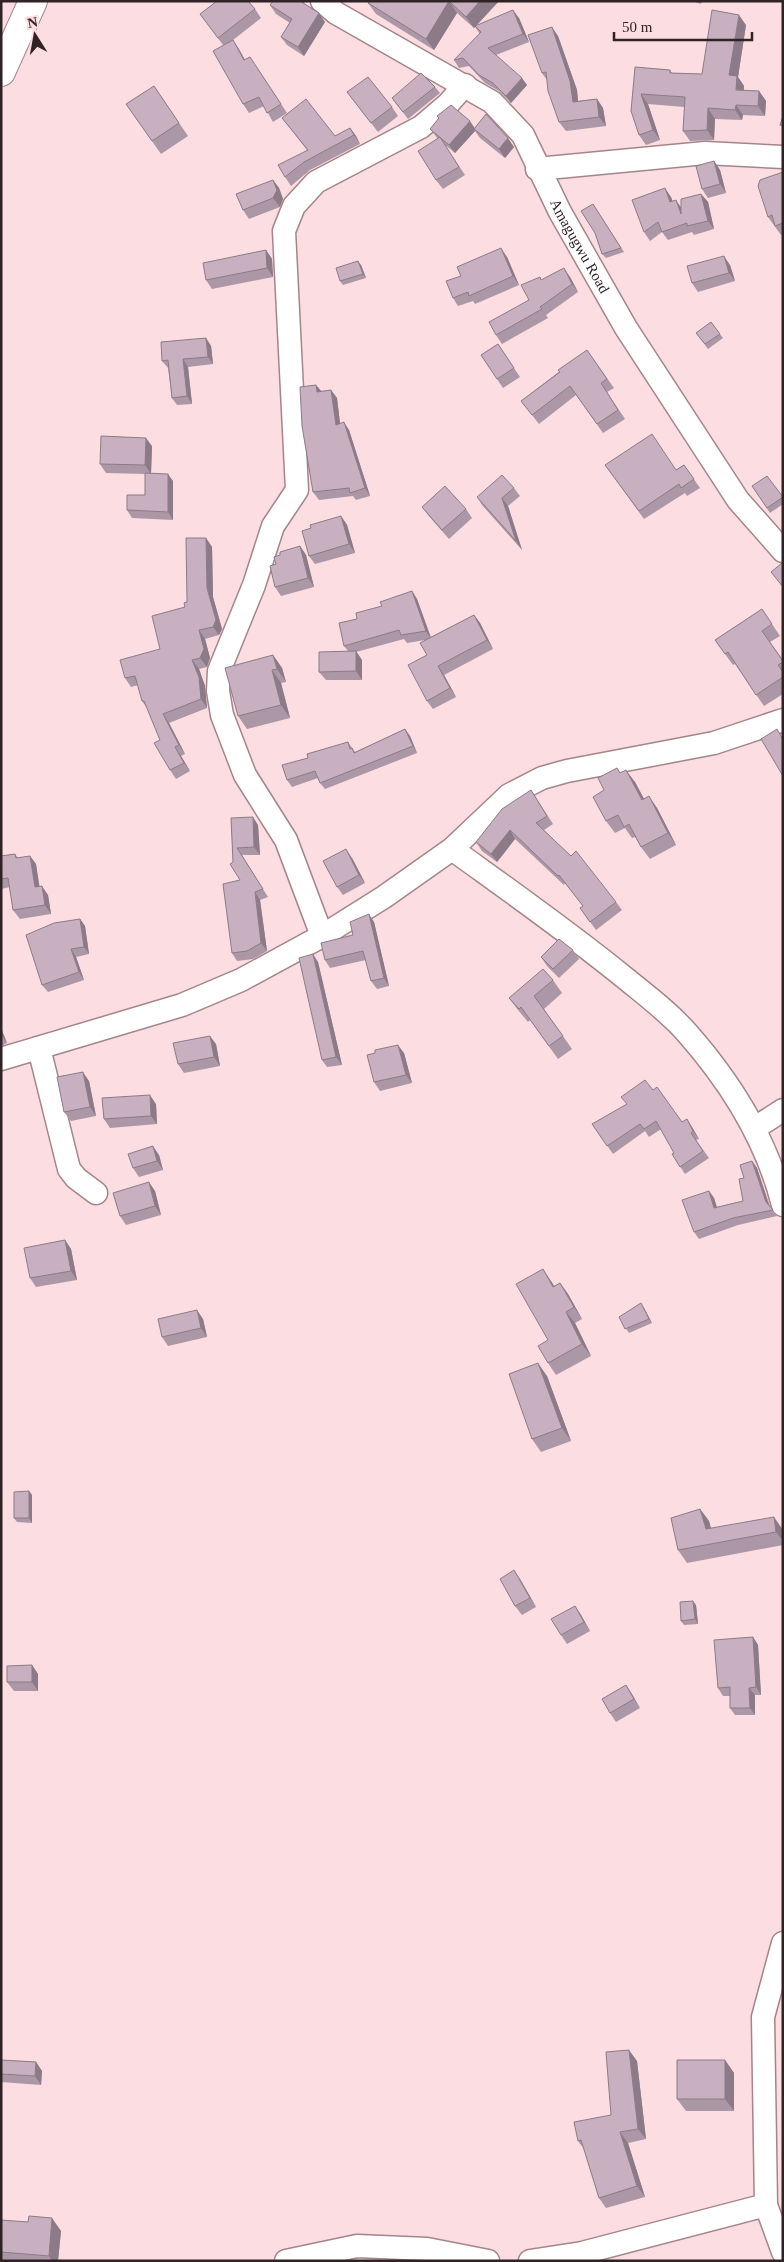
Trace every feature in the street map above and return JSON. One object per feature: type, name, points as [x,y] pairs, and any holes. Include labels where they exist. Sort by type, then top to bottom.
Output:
[{"type":"highway","points":[[1,72],[33,1]]},
{"type":"street","name":"Amagugwu Road","points":[[322,1],[336,13],[465,85],[492,102],[508,117],[523,135],[537,169],[596,276],[642,352],[738,500],[782,548]]},
{"type":"street","points":[[322,936],[286,840],[246,775],[222,715],[218,691],[219,671],[254,586],[273,526],[297,490],[284,231],[294,206],[316,182],[421,127],[448,104],[465,85]]},
{"type":"street","points":[[537,169],[705,152],[783,157]]},
{"type":"street","points":[[1,1059],[182,1005],[241,980],[322,936],[384,897],[452,849],[509,796],[542,778],[566,771],[714,743],[783,720]]},
{"type":"street","points":[[452,849],[597,955],[680,1026],[727,1084],[755,1128],[778,1184],[783,1205]]},
{"type":"street","points":[[40,1048],[69,1169],[76,1178],[96,1193]]},
{"type":"street","points":[[755,1128],[783,1110]]},
{"type":"street","points":[[783,1942],[763,2017],[766,2205],[783,2252]]},
{"type":"street","points":[[530,2261],[582,2253],[766,2205]]},
{"type":"street","points":[[286,2261],[357,2246],[427,2249],[488,2261]]},
{"type":"building","points":[[217,1],[248,1],[255,9],[218,38],[200,14]]},
{"type":"building","points":[[273,1],[300,1],[319,13],[298,47],[281,37],[292,19],[270,5]]},
{"type":"building","points":[[369,1],[449,1],[426,39],[368,3]]},
{"type":"building","points":[[449,1],[480,1],[466,17]]},
{"type":"building","points":[[513,10],[523,34],[488,48],[522,78],[506,96],[493,83],[479,75],[463,58],[454,60],[481,32],[475,26]]},
{"type":"building","points":[[712,10],[739,15],[729,75],[737,76],[736,90],[759,91],[758,106],[736,105],[735,110],[708,108],[707,130],[683,131],[685,97],[641,94],[653,130],[639,135],[631,111],[635,67],[670,70],[670,73],[702,74]]},
{"type":"building","points":[[552,27],[570,81],[573,102],[597,99],[599,117],[559,122],[548,91],[546,72],[542,73],[528,35]]},
{"type":"building","points":[[233,40],[244,60],[250,57],[281,104],[267,113],[259,97],[243,104],[213,51]]},
{"type":"building","points":[[421,73],[435,87],[403,112],[392,98]]},
{"type":"building","points":[[368,77],[392,107],[371,123],[347,92]]},
{"type":"building","points":[[154,86],[179,123],[152,141],[126,104]]},
{"type":"building","points":[[306,99],[335,136],[350,128],[354,135],[304,162],[285,177],[278,165],[308,150],[282,118]]},
{"type":"building","points":[[451,105],[470,121],[449,145],[430,129],[439,118],[437,116]]},
{"type":"building","points":[[486,114],[508,138],[499,149],[474,129]]},
{"type":"building","points":[[440,137],[459,167],[436,180],[418,151]]},
{"type":"building","points":[[714,161],[720,184],[702,189],[696,166]]},
{"type":"building","points":[[783,172],[783,223],[775,226],[772,215],[768,217],[758,186],[760,180]]},
{"type":"building","points":[[273,180],[277,190],[273,198],[243,210],[236,194]]},
{"type":"building","points":[[665,188],[670,202],[676,200],[681,214],[681,199],[701,194],[708,221],[687,226],[687,223],[662,232],[658,222],[644,232],[632,200]]},
{"type":"building","points":[[593,204],[621,248],[602,254],[595,233],[581,211]]},
{"type":"building","points":[[501,248],[513,276],[469,296],[468,292],[453,298],[446,281],[461,276],[457,267]]},
{"type":"building","points":[[266,250],[267,268],[206,280],[203,263]]},
{"type":"building","points":[[724,256],[729,273],[692,283],[687,266]]},
{"type":"building","points":[[358,261],[363,274],[340,281],[336,268]]},
{"type":"building","points":[[564,268],[572,284],[540,307],[542,309],[496,335],[489,322],[529,300],[521,285],[540,277],[541,280]]},
{"type":"building","points":[[711,322],[720,334],[705,344],[696,333]]},
{"type":"building","points":[[206,338],[208,357],[183,359],[187,396],[172,398],[168,360],[162,361],[161,342]]},
{"type":"building","points":[[498,344],[514,368],[497,379],[481,355]]},
{"type":"building","points":[[587,350],[607,379],[601,383],[618,410],[597,424],[570,386],[532,415],[521,401],[560,372],[558,370]]},
{"type":"building","points":[[316,385],[317,392],[331,390],[336,425],[344,422],[365,488],[350,493],[349,488],[313,492],[302,426],[300,387]]},
{"type":"building","points":[[652,434],[676,470],[684,465],[694,479],[681,488],[679,484],[639,511],[605,465]]},
{"type":"building","points":[[101,436],[146,438],[145,465],[100,464]]},
{"type":"building","points":[[145,473],[168,474],[168,512],[127,510],[127,495],[145,495]]},
{"type":"building","points":[[502,475],[514,488],[502,498],[516,541],[477,497]]},
{"type":"building","points":[[767,476],[783,497],[767,508],[752,486]]},
{"type":"building","points":[[445,486],[466,509],[442,530],[422,507]]},
{"type":"building","points":[[341,516],[349,544],[309,556],[302,531],[311,528],[310,525]]},
{"type":"building","points":[[186,538],[206,538],[207,588],[216,620],[213,627],[199,630],[204,649],[200,658],[192,660],[199,677],[201,699],[163,714],[179,745],[175,747],[184,763],[170,770],[154,743],[160,740],[144,701],[142,701],[135,676],[125,678],[120,660],[160,649],[152,616],[185,607],[184,603],[187,602]]},
{"type":"building","points":[[300,546],[308,578],[275,587],[270,566],[276,564],[274,557],[280,555],[280,552]]},
{"type":"building","points":[[783,564],[783,587],[771,572]]},
{"type":"building","points":[[412,591],[426,631],[401,635],[399,630],[344,646],[339,623],[357,619],[356,613],[382,606],[380,602]]},
{"type":"building","points":[[762,609],[772,624],[762,631],[783,661],[778,665],[783,672],[783,677],[756,695],[728,652],[725,654],[715,640]]},
{"type":"building","points":[[474,615],[487,640],[438,666],[450,688],[427,701],[408,665],[427,655],[420,643]]},
{"type":"building","points":[[356,651],[356,671],[319,672],[319,652]]},
{"type":"building","points":[[273,655],[277,669],[272,670],[281,705],[238,716],[225,668]]},
{"type":"building","points":[[405,729],[413,746],[320,783],[315,771],[287,780],[282,765],[308,758],[307,754],[348,742],[350,749],[352,748],[354,753]]},
{"type":"building","points":[[777,729],[783,740],[783,776],[761,739]]},
{"type":"building","points":[[617,768],[620,773],[626,770],[642,800],[649,796],[668,833],[641,847],[629,824],[624,827],[618,815],[606,821],[593,797],[604,790],[598,778]]},
{"type":"building","points":[[531,790],[547,816],[536,823],[571,856],[576,851],[616,902],[590,922],[580,908],[583,906],[559,875],[510,830],[491,854],[476,842],[502,809]]},
{"type":"building","points":[[253,817],[254,847],[237,848],[263,889],[255,892],[261,943],[247,951],[232,953],[223,884],[240,880],[230,864],[233,862],[231,818]]},
{"type":"building","points":[[346,849],[359,875],[337,887],[323,861]]},
{"type":"building","points":[[15,854],[16,858],[30,856],[35,887],[42,886],[45,905],[13,910],[8,878],[1,879],[1,856]]},
{"type":"building","points":[[369,914],[384,978],[371,981],[363,951],[325,960],[321,943],[353,935],[350,922]]},
{"type":"building","points":[[80,919],[84,947],[71,949],[79,972],[42,985],[26,935],[54,923]]},
{"type":"building","points":[[559,939],[573,950],[553,969],[541,957]]},
{"type":"building","points":[[313,954],[336,1057],[322,1060],[299,958]]},
{"type":"building","points":[[543,969],[553,980],[534,996],[563,1036],[549,1046],[521,1007],[519,1009],[509,998]]},
{"type":"building","points":[[210,1036],[214,1057],[178,1064],[173,1043]]},
{"type":"building","points":[[398,1045],[406,1075],[374,1082],[367,1055],[375,1053],[375,1050]]},
{"type":"building","points":[[83,1072],[90,1107],[64,1112],[57,1077]]},
{"type":"building","points":[[645,1080],[653,1090],[657,1087],[682,1122],[687,1119],[693,1131],[691,1133],[703,1151],[680,1167],[656,1121],[644,1129],[640,1124],[607,1146],[592,1124],[627,1104],[621,1097]]},
{"type":"building","points":[[150,1095],[151,1116],[104,1119],[102,1098]]},
{"type":"building","points":[[153,1146],[157,1161],[133,1168],[128,1154]]},
{"type":"building","points":[[752,1161],[766,1202],[773,1210],[733,1218],[694,1232],[682,1200],[709,1191],[714,1208],[743,1201],[739,1179],[744,1178],[740,1165]]},
{"type":"building","points":[[149,1182],[155,1206],[120,1216],[113,1193]]},
{"type":"building","points":[[65,1240],[71,1271],[30,1278],[24,1248]]},
{"type":"building","points":[[543,1269],[553,1287],[560,1283],[574,1307],[566,1312],[582,1344],[548,1363],[538,1346],[548,1340],[516,1284]]},
{"type":"building","points":[[641,1303],[649,1319],[625,1329],[619,1317]]},
{"type":"building","points":[[197,1310],[201,1328],[162,1337],[158,1319]]},
{"type":"building","points":[[538,1363],[562,1428],[532,1439],[509,1374]]},
{"type":"building","points":[[29,1491],[29,1518],[14,1518],[14,1492]]},
{"type":"building","points":[[700,1509],[706,1529],[774,1517],[776,1532],[678,1550],[671,1518]]},
{"type":"building","points":[[514,1570],[530,1598],[515,1606],[500,1579]]},
{"type":"building","points":[[693,1601],[695,1619],[681,1621],[680,1602]]},
{"type":"building","points":[[575,1606],[584,1622],[561,1635],[551,1619]]},
{"type":"building","points":[[753,1637],[756,1687],[749,1688],[750,1708],[730,1708],[730,1687],[718,1688],[714,1640]]},
{"type":"building","points":[[32,1665],[32,1682],[7,1682],[7,1666]]},
{"type":"building","points":[[626,1685],[634,1699],[610,1713],[602,1699]]},
{"type":"building","points":[[629,2050],[638,2129],[620,2132],[637,2186],[599,2198],[581,2140],[578,2141],[574,2122],[611,2115],[606,2052]]},
{"type":"building","points":[[1,2060],[36,2062],[35,2076],[1,2074]]},
{"type":"building","points":[[677,2060],[725,2060],[725,2099],[677,2099]]},
{"type":"building","points":[[29,2216],[52,2218],[49,2256],[1,2252],[1,2220],[28,2222]]}]
